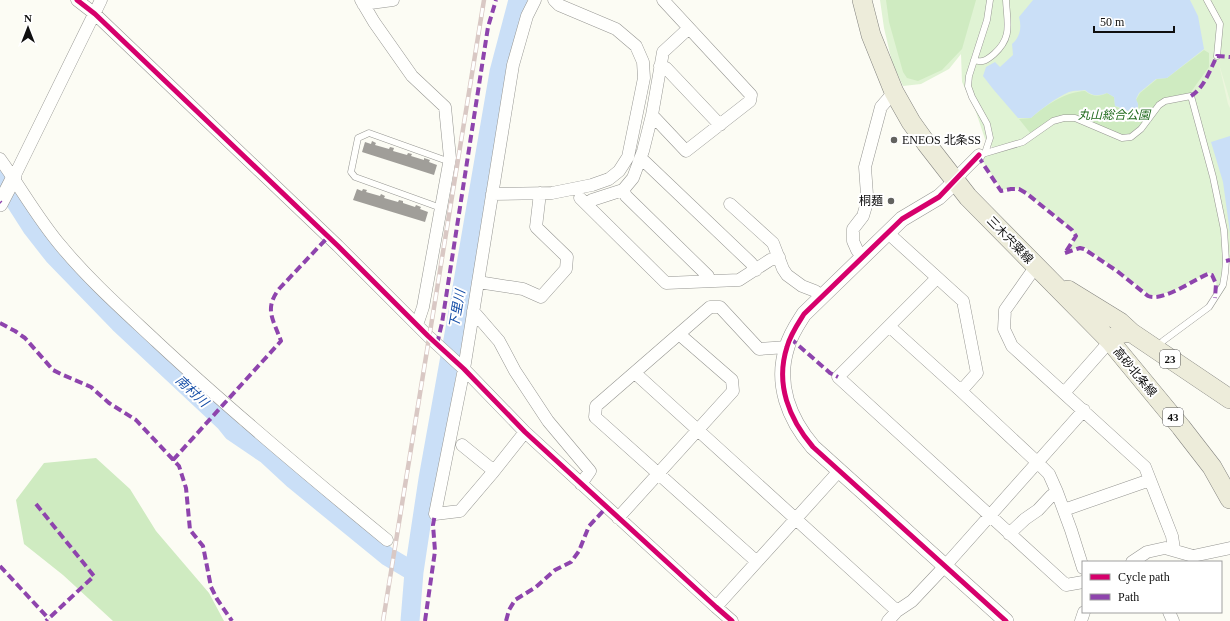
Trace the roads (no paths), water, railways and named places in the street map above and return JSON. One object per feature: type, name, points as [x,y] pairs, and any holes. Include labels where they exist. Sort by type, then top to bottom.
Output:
[{"type":"main road","name":"三木宍粟線","points":[[862,0],[871,35],[894,92],[910,122],[955,182],[1040,271],[1110,341]]},
{"type":"main road","name":"23","points":[[1040,271],[1120,322],[1132,334],[1230,399]]},
{"type":"main road","points":[[1110,341],[1116,335],[1123,332],[1132,334]]},
{"type":"main road","name":"高砂北条線","points":[[1110,341],[1212,467],[1230,499]]},
{"type":"street","points":[[77,0],[95,14],[338,246],[417,325],[462,367],[525,432],[732,621]]},
{"type":"street","points":[[0,204],[101,0]]},
{"type":"street","points":[[393,0],[362,2],[374,22],[412,76],[445,108],[450,158],[423,307],[417,325]]},
{"type":"street","points":[[525,432],[494,472],[460,511],[434,514],[473,311],[513,66],[527,16],[534,0]]},
{"type":"street","points":[[492,194],[552,193],[592,184],[609,179],[619,171],[628,157],[644,78],[643,62],[636,46],[616,29],[559,6],[554,0]]},
{"type":"street","points":[[652,115],[686,151],[750,101],[751,94],[663,0]]},
{"type":"street","points":[[689,28],[663,52],[652,115],[643,151],[633,178],[623,190],[592,200],[583,201],[666,283],[739,280],[770,260],[778,257]]},
{"type":"street","points":[[660,66],[666,68],[720,125]]},
{"type":"street","points":[[863,257],[857,250],[854,241],[853,229],[863,216],[866,206],[867,195],[865,167],[881,107],[894,92]]},
{"type":"street","points":[[983,154],[962,172],[955,182],[939,197],[902,219],[804,314],[794,330],[787,347],[783,367],[783,385],[786,403],[793,419],[802,435],[809,443],[1006,621]]},
{"type":"street","points":[[0,159],[14,177],[43,224],[62,247],[112,300],[251,428],[386,540]]},
{"type":"street","points":[[640,159],[644,161],[751,263],[756,270]]},
{"type":"street","points":[[623,190],[626,196],[708,276],[709,281]]},
{"type":"street","points":[[478,282],[523,289],[541,297],[566,269],[567,258],[536,227],[540,193]]},
{"type":"street","points":[[730,204],[773,243],[787,275],[802,286],[815,291],[823,297]]},
{"type":"street","points":[[888,233],[963,301],[978,373],[962,391]]},
{"type":"street","points":[[1040,271],[1005,310],[1004,329],[1012,346],[1145,467],[1172,536],[1174,549]]},
{"type":"street","points":[[937,278],[838,377],[1066,585],[1082,582]]},
{"type":"street","points":[[756,561],[595,417],[596,406],[710,307],[720,307],[759,349],[787,347]]},
{"type":"street","points":[[473,311],[499,341],[515,371],[548,421],[590,471],[581,484]]},
{"type":"street","points":[[889,326],[962,391],[1049,474],[1064,510],[1082,565]]},
{"type":"street","points":[[618,518],[733,391],[732,380],[679,334]]},
{"type":"street","points":[[1064,393],[1110,341]]},
{"type":"street","points":[[634,373],[897,611]]},
{"type":"street","points":[[888,621],[897,611],[912,601],[945,566],[1084,410]]},
{"type":"street","points":[[462,445],[494,472]]},
{"type":"street","points":[[716,607],[756,561],[840,471]]},
{"type":"street","points":[[1064,510],[1150,480]]},
{"type":"street","points":[[1009,534],[1057,492]]},
{"type":"street","points":[[1135,561],[1149,557],[1165,548],[1174,549],[1192,556],[1230,548]]},
{"type":"lane","points":[[983,154],[990,138],[987,124],[972,97],[968,86],[969,76],[987,20],[990,0]]},
{"type":"lane","points":[[974,60],[980,62],[988,59],[1005,42],[1008,18],[1006,0]]},
{"type":"lane","points":[[1207,0],[1220,24],[1217,56]]},
{"type":"lane","points":[[983,154],[1023,142],[1053,121],[1064,118],[1075,118],[1122,138],[1130,137],[1141,129],[1159,105],[1165,102],[1191,96],[1213,177],[1224,230],[1226,261],[1225,273],[1223,285],[1209,307],[1163,341],[1156,349]]},
{"type":"lane","points":[[441,208],[355,177],[351,172],[358,138],[369,133],[450,162]]},
{"type":"water","points":[[1033,0],[1190,0],[1198,16],[1204,49],[1167,78],[1156,79],[1139,93],[1136,99],[1138,110],[1129,119],[1119,107],[1115,106],[1114,97],[1107,93],[1093,95],[1085,90],[1071,91],[1064,94],[1031,118],[1018,118],[983,76],[986,67],[995,62],[1000,67],[1013,55],[1012,44],[1019,35],[1020,29],[1019,17]]},
{"type":"water","points":[[1230,136],[1230,233],[1223,182],[1211,142]]},
{"type":"waterway","name":"下里川","points":[[410,621],[414,572],[428,479],[499,72],[518,0]]},
{"type":"waterway","name":"南村川","points":[[0,178],[32,228],[54,256],[119,323],[225,422],[233,432],[267,455],[294,480],[387,556],[414,572]]},
{"type":"railway","points":[[383,621],[484,0]]},
{"type":"place","name":"ENEOS 北条SS","points":[[894,140]]},
{"type":"place","name":"桐麺","points":[[891,201]]},
{"type":"park label","name":"丸山総合公園","points":[[1114,115]]}]
